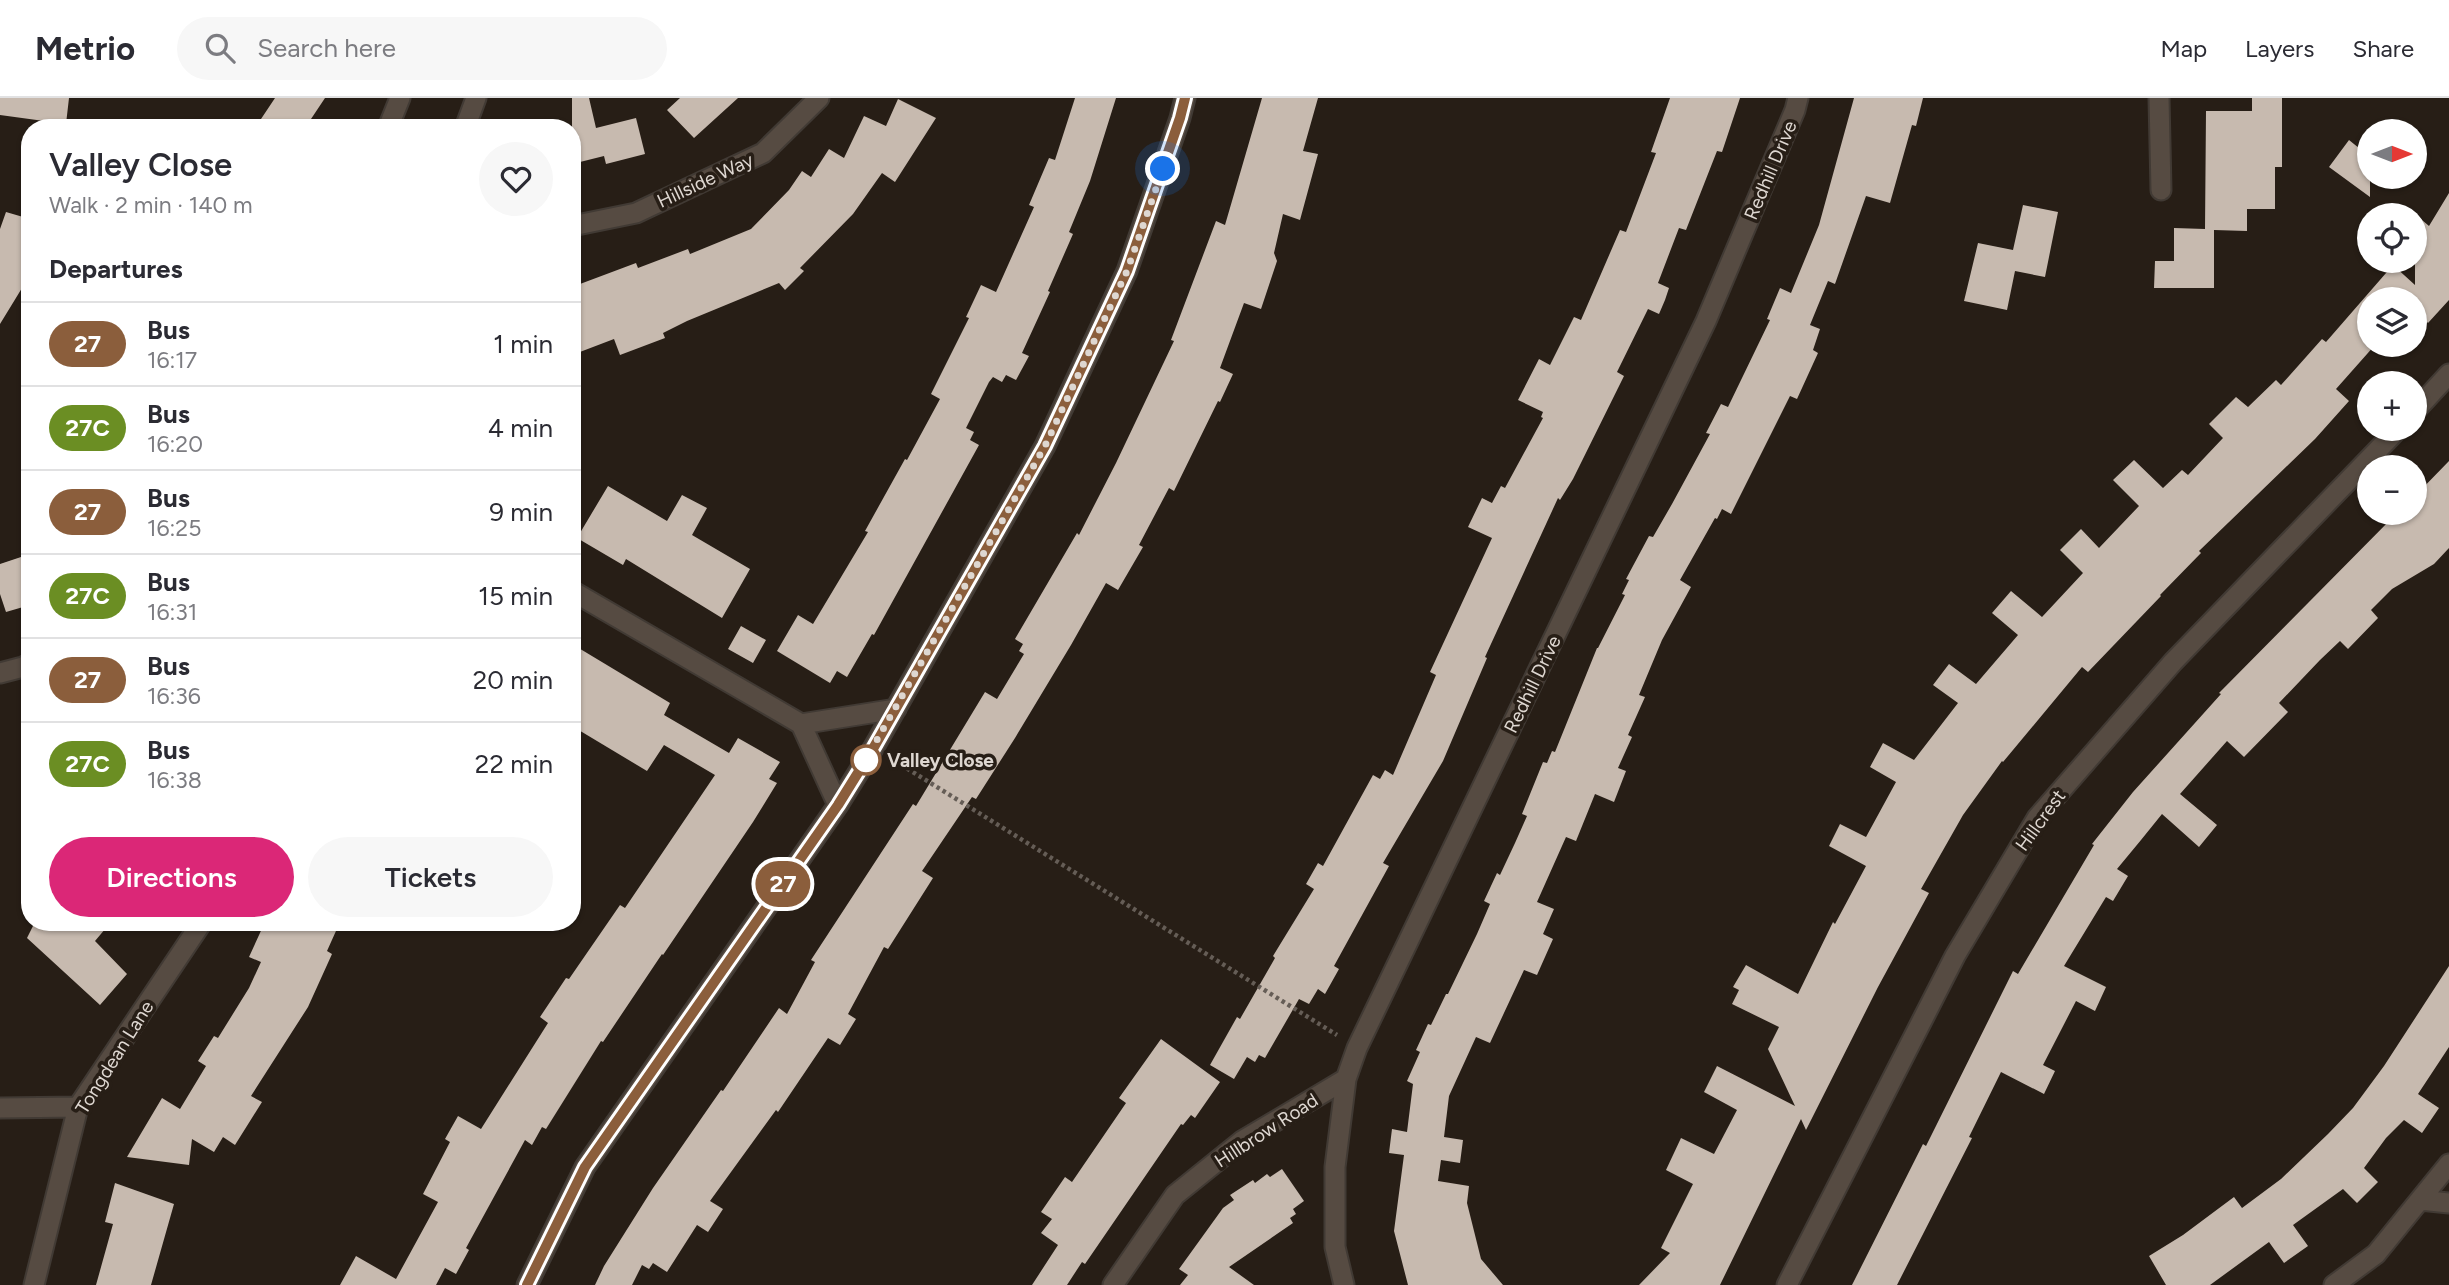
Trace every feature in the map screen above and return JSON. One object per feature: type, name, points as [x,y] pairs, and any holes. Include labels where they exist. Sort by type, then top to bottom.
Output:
[{"type":"street","points":[[392,119],[400,98]]},
{"type":"street","points":[[468,119],[476,98]]},
{"type":"street","name":"Hillside Way","points":[[581,224],[636,213],[763,153],[819,98]]},
{"type":"street","points":[[527,1285],[585,1167],[838,805],[896,709],[1045,446],[1127,271],[1185,98]]},
{"type":"street","name":"Redhill Drive","points":[[1344,1285],[1335,1247],[1335,1167],[1346,1079],[1357,1048],[1706,321],[1798,98]]},
{"type":"street","points":[[2158,98],[2161,190]]},
{"type":"street","points":[[2427,398],[2449,374]]},
{"type":"street","name":"Hillcrest","points":[[1787,1285],[1955,956],[2037,818],[2173,662],[2386,441]]},
{"type":"street","points":[[581,596],[801,724],[838,805]]},
{"type":"street","points":[[0,673],[21,668]]},
{"type":"street","points":[[801,724],[896,709]]},
{"type":"street","name":"Tongdean Lane","points":[[34,1285],[78,1107],[196,931]]},
{"type":"street","name":"Hillbrow Road","points":[[1113,1285],[1175,1195],[1242,1142],[1346,1079]]},
{"type":"street","points":[[0,1108],[78,1107]]},
{"type":"street","points":[[2334,1285],[2376,1254],[2449,1164]]},
{"type":"street","points":[[2420,1200],[2449,1203]]},
{"type":"path","points":[[874,747],[1357,1048]]},
{"type":"building","points":[[0,98],[69,98],[67,119],[29,119],[0,115]]},
{"type":"building","points":[[275,98],[325,98],[311,119],[261,119]]},
{"type":"building","points":[[572,98],[589,98],[596,128],[636,118],[645,154],[606,164],[604,156],[581,162],[581,119],[572,119]]},
{"type":"building","points":[[680,98],[738,98],[694,138],[667,110]]},
{"type":"building","points":[[1075,98],[1116,98],[1090,181],[1069,232],[1073,234],[1022,353],[1029,356],[1016,380],[1006,375],[1002,382],[993,377],[989,382],[966,428],[974,432],[970,440],[979,445],[874,635],[872,634],[847,677],[837,671],[830,683],[777,651],[798,615],[813,624],[868,532],[865,531],[940,399],[931,394],[969,318],[966,317],[981,285],[996,292],[1034,207],[1029,205],[1049,158],[1055,160]]},
{"type":"building","points":[[1262,98],[1318,98],[1303,151],[1318,154],[1300,220],[1283,214],[1274,253],[1277,261],[1261,309],[1244,303],[1220,368],[1233,374],[1174,491],[1169,488],[1139,545],[1143,547],[1118,590],[1106,583],[1015,738],[976,799],[972,797],[922,871],[933,878],[888,949],[884,947],[848,1014],[856,1019],[840,1045],[828,1038],[778,1112],[776,1110],[710,1201],[723,1209],[708,1232],[697,1225],[667,1272],[653,1263],[649,1269],[642,1265],[632,1285],[595,1285],[653,1188],[779,1008],[787,1014],[815,962],[811,960],[913,804],[916,806],[985,692],[997,699],[1024,654],[1019,651],[1023,644],[1015,639],[1077,533],[1079,535],[1116,463],[1174,341],[1171,340],[1216,221],[1225,225]]},
{"type":"building","points":[[1670,98],[1740,98],[1722,152],[1717,151],[1686,230],[1679,228],[1658,283],[1669,288],[1659,314],[1648,309],[1617,372],[1624,376],[1573,479],[1560,500],[1558,498],[1485,657],[1487,658],[1443,761],[1383,863],[1389,866],[1334,966],[1339,969],[1325,994],[1318,989],[1309,1004],[1299,999],[1265,1058],[1259,1055],[1255,1062],[1247,1057],[1234,1079],[1210,1065],[1237,1017],[1240,1019],[1275,958],[1273,956],[1314,889],[1306,884],[1318,863],[1323,866],[1373,775],[1380,779],[1385,770],[1393,775],[1436,675],[1430,672],[1492,538],[1468,527],[1482,498],[1492,503],[1501,486],[1505,488],[1543,418],[1543,412],[1518,400],[1539,359],[1550,365],[1574,317],[1581,320],[1620,230],[1626,232],[1656,153],[1651,152]]},
{"type":"building","points":[[1854,98],[1923,98],[1916,126],[1912,125],[1890,203],[1866,196],[1835,284],[1828,281],[1810,325],[1820,329],[1813,350],[1818,353],[1797,399],[1790,396],[1731,514],[1722,509],[1717,519],[1715,518],[1680,580],[1691,587],[1662,640],[1639,695],[1645,697],[1628,735],[1632,737],[1618,768],[1626,771],[1614,802],[1595,794],[1576,841],[1566,837],[1537,902],[1554,909],[1543,934],[1553,939],[1537,975],[1524,970],[1490,1043],[1476,1037],[1449,1096],[1444,1137],[1463,1140],[1460,1163],[1441,1160],[1438,1181],[1469,1186],[1467,1203],[1481,1259],[1503,1285],[1408,1285],[1394,1231],[1404,1155],[1389,1153],[1392,1129],[1407,1132],[1413,1084],[1407,1081],[1420,1052],[1416,1050],[1428,1024],[1431,1025],[1448,994],[1477,934],[1490,904],[1484,901],[1497,873],[1500,875],[1527,816],[1522,814],[1543,762],[1547,763],[1552,751],[1555,752],[1597,648],[1625,595],[1622,594],[1629,580],[1626,579],[1649,536],[1653,537],[1710,434],[1706,433],[1721,404],[1728,407],[1770,320],[1767,319],[1780,288],[1791,293],[1819,225]]},
{"type":"building","points":[[2252,98],[2282,98],[2282,167],[2275,167],[2275,209],[2247,209],[2247,231],[2214,230],[2214,288],[2154,288],[2155,261],[2174,261],[2174,228],[2205,229],[2206,111],[2252,111]]},
{"type":"building","points":[[898,99],[936,118],[895,182],[882,173],[853,214],[800,268],[804,271],[785,290],[779,283],[687,321],[663,333],[665,338],[620,355],[614,339],[581,352],[581,284],[636,263],[638,268],[688,249],[690,254],[751,229],[789,190],[802,171],[811,177],[829,149],[844,158],[864,116],[886,126]]},
{"type":"building","points":[[2349,140],[2357,146],[2357,187],[2329,167]]},
{"type":"building","points":[[2359,189],[2370,189],[2370,197]]},
{"type":"building","points":[[2449,193],[2449,300],[2428,323],[2427,287],[2374,287],[2386,273],[2402,273],[2415,285],[2415,273],[2427,273],[2427,224],[2429,226]]},
{"type":"building","points":[[2023,205],[2058,212],[2045,277],[2015,271],[2007,310],[1964,301],[1978,243],[2013,250]]},
{"type":"building","points":[[6,212],[21,216],[21,290],[0,324],[0,229]]},
{"type":"building","points":[[2357,306],[2357,357],[2364,357],[2336,389],[2349,401],[2315,439],[2199,551],[2201,553],[2088,672],[2082,667],[2002,761],[1963,815],[1921,889],[1929,893],[1806,1130],[1801,1119],[1720,1285],[1639,1285],[1670,1253],[1661,1248],[1693,1184],[1666,1170],[1681,1138],[1714,1154],[1737,1110],[1704,1092],[1717,1066],[1795,1106],[1768,1049],[1779,1027],[1732,1004],[1739,990],[1733,987],[1746,965],[1798,994],[1833,922],[1835,924],[1866,866],[1829,846],[1840,824],[1866,837],[1896,782],[1870,767],[1883,743],[1914,760],[1958,703],[1933,685],[1949,664],[1976,684],[2018,635],[1992,613],[2011,591],[2042,617],[2083,573],[2060,550],[2081,529],[2099,548],[2139,506],[2113,480],[2134,460],[2163,488],[2182,470],[2188,475],[2223,438],[2209,424],[2236,397],[2248,407],[2276,380],[2281,385],[2322,339],[2326,342]]},
{"type":"building","points":[[2449,461],[2449,548],[2434,564],[2392,589],[2371,610],[2378,618],[2348,649],[2340,641],[2320,660],[2279,703],[2288,712],[2244,757],[2227,741],[2180,794],[2217,825],[2199,847],[2162,814],[2117,869],[2128,876],[2113,901],[2106,897],[2064,966],[2106,987],[2095,1011],[2076,1001],[2043,1065],[2055,1071],[2044,1094],[2001,1072],[1969,1137],[1972,1138],[1897,1285],[1852,1285],[1923,1144],[1926,1146],[2013,971],[2018,974],[2094,845],[2092,844],[2133,792],[2221,694],[2219,693],[2385,525],[2427,525],[2427,484]]},
{"type":"building","points":[[608,486],[667,521],[682,495],[707,508],[692,535],[750,569],[722,618],[626,559],[623,565],[581,540],[581,531]]},
{"type":"building","points":[[21,557],[21,608],[6,612],[0,594],[0,564]]},
{"type":"building","points":[[741,626],[766,640],[753,663],[728,649]]},
{"type":"building","points":[[581,649],[670,703],[664,715],[729,753],[738,738],[780,762],[769,779],[777,783],[663,955],[603,1042],[601,1041],[546,1129],[542,1127],[532,1145],[525,1140],[466,1248],[469,1250],[456,1274],[445,1268],[436,1285],[340,1285],[356,1256],[396,1279],[438,1202],[423,1194],[450,1142],[445,1139],[458,1116],[481,1129],[548,1023],[540,1017],[620,905],[625,908],[715,775],[664,745],[647,771],[581,731]]},
{"type":"building","points":[[30,931],[103,931],[95,941],[127,974],[100,1005],[27,938]]},
{"type":"building","points":[[261,931],[336,931],[327,951],[332,954],[308,1007],[251,1096],[262,1102],[235,1145],[223,1137],[214,1152],[192,1139],[189,1165],[127,1157],[162,1098],[180,1109],[206,1066],[198,1061],[214,1036],[218,1038],[249,988],[261,962],[249,957]]},
{"type":"building","points":[[2449,966],[2449,1047],[2418,1094],[2439,1108],[2422,1133],[2404,1120],[2386,1138],[2364,1168],[2378,1182],[2357,1203],[2343,1189],[2293,1225],[2308,1246],[2284,1263],[2269,1242],[2210,1285],[2166,1285],[2149,1256],[2183,1235],[2234,1197],[2242,1208],[2281,1179],[2328,1134],[2353,1108],[2384,1066]]},
{"type":"building","points":[[1161,1039],[1220,1082],[1195,1118],[1191,1115],[1181,1124],[1085,1264],[1082,1262],[1067,1285],[1032,1285],[1058,1245],[1041,1233],[1052,1219],[1041,1212],[1065,1177],[1072,1182],[1126,1103],[1119,1098]]},
{"type":"building","points":[[1282,1169],[1304,1201],[1293,1209],[1296,1214],[1290,1218],[1293,1223],[1229,1267],[1254,1285],[1180,1285],[1188,1275],[1179,1269],[1223,1208],[1234,1200],[1230,1195],[1253,1180],[1255,1183],[1267,1174],[1270,1177]]},
{"type":"building","points":[[115,1183],[174,1204],[151,1285],[96,1285],[113,1224],[105,1222]]},
{"type":"bus line","name":"27","points":[[527,1285],[585,1167],[838,805],[874,747],[1045,446],[1127,271],[1185,98]]},
{"type":"place","name":"Valley Close","points":[[866,760]]},
{"type":"route","points":[[866,760],[862,766],[1045,446],[1127,271],[1163,169]]}]
